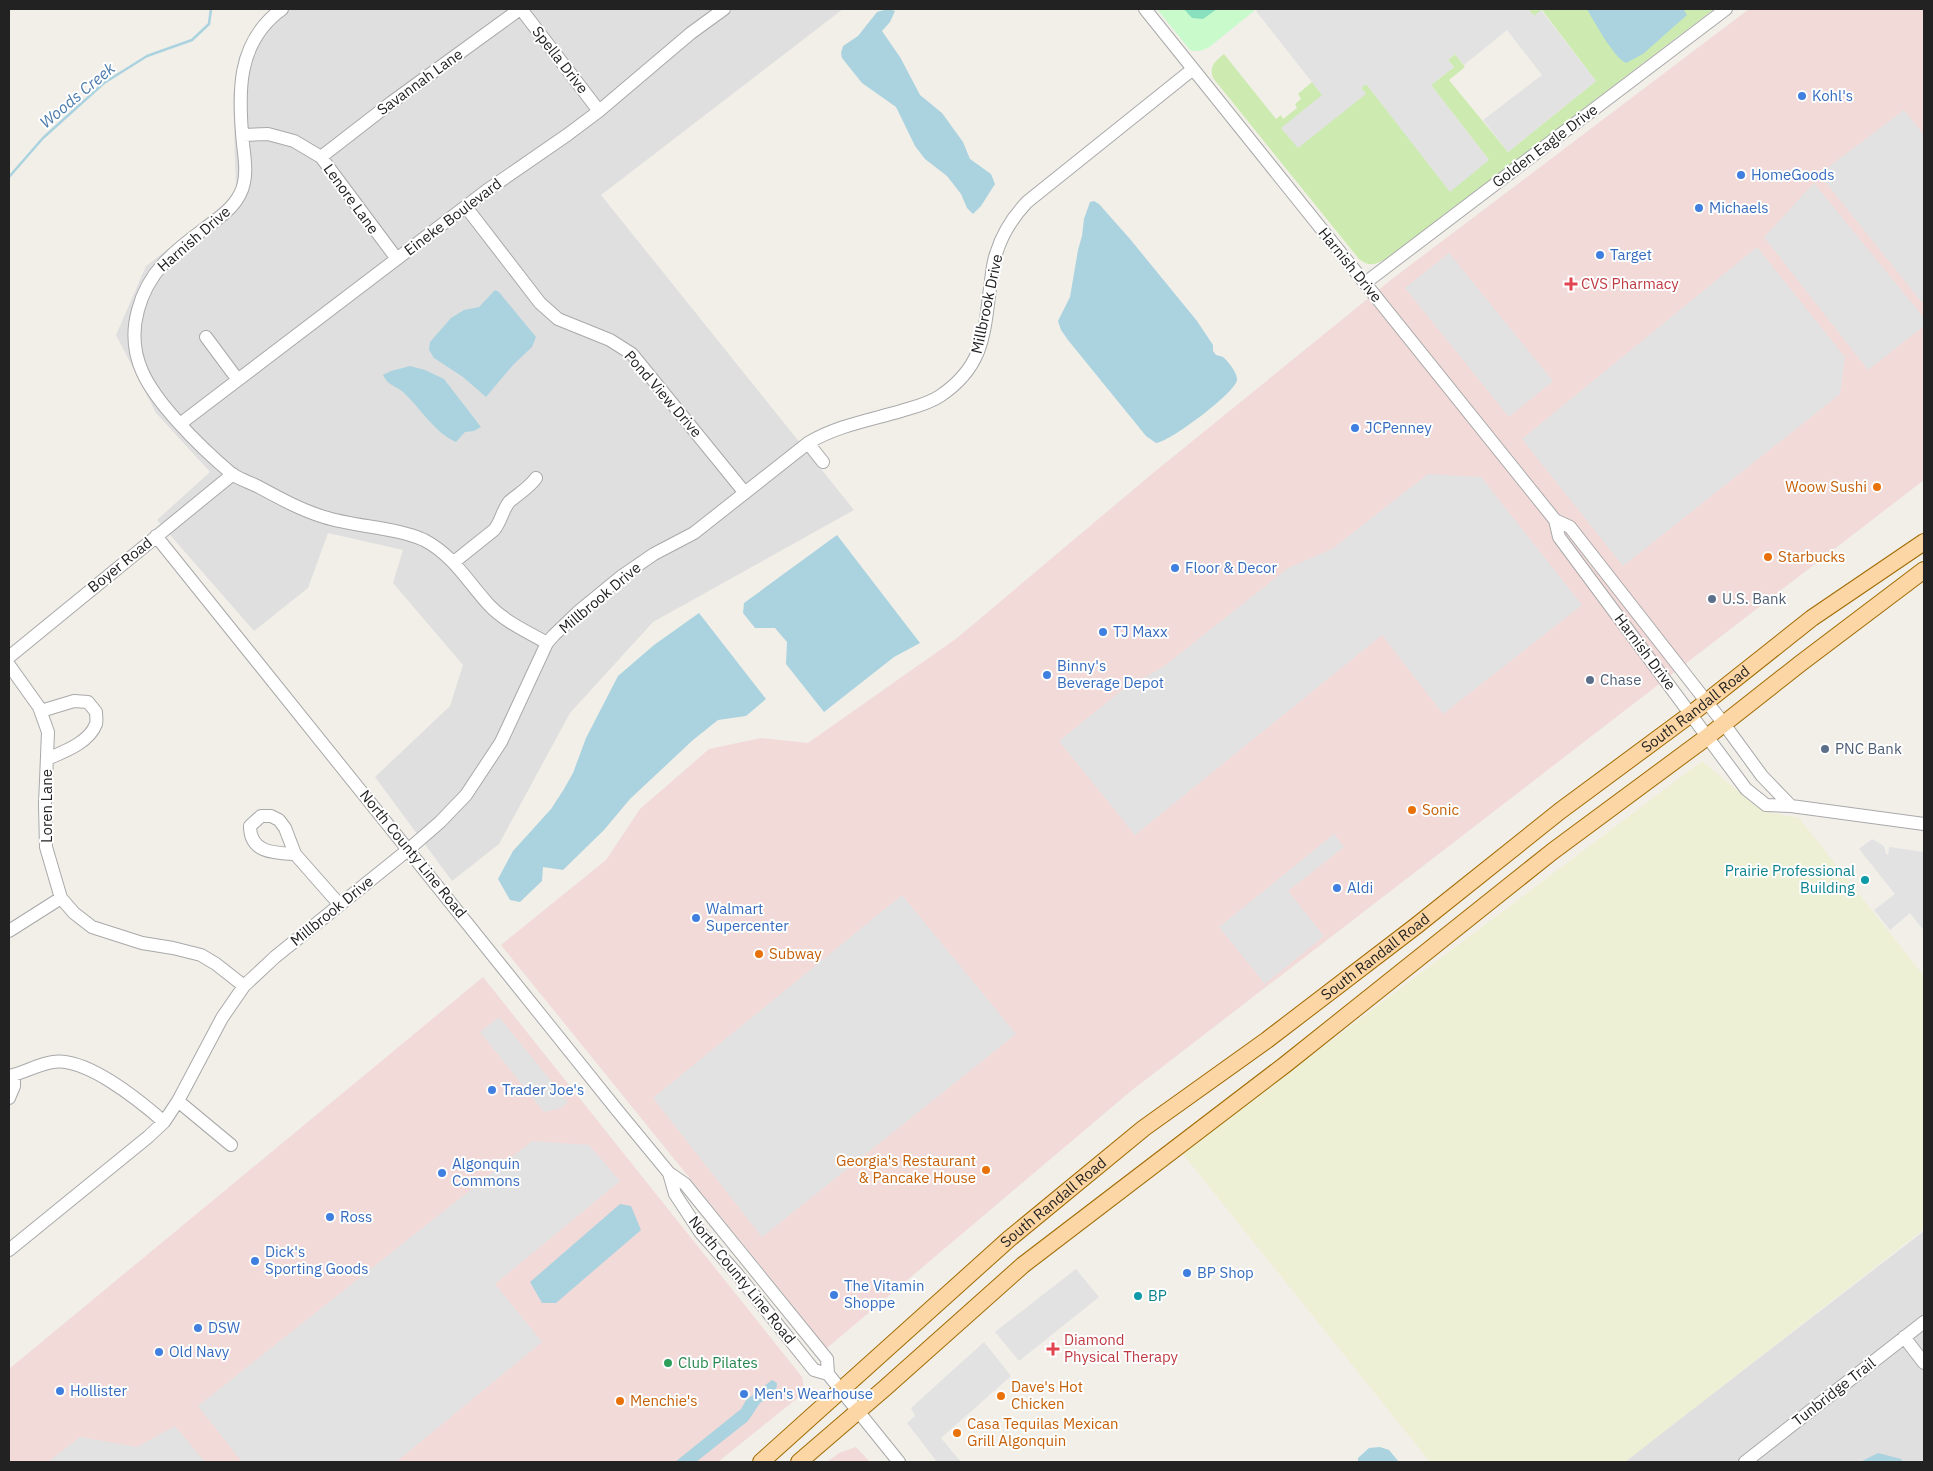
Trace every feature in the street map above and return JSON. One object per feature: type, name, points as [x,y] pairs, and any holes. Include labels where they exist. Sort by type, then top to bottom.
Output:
[{"type":"main road","name":"South Randall Road","points":[[761,1462],[1008,1240],[1144,1128],[1267,1040],[1416,926],[1560,811],[1691,714],[1812,618],[1924,542]]},
{"type":"main road","name":"South Randall Road","points":[[799,1462],[1023,1265],[1286,1064],[1553,850],[1707,737],[1924,570]]},
{"type":"street","name":"Harnish Drive","points":[[282,9],[257,34],[248,54],[241,82],[240,107],[245,179],[241,193],[224,214],[162,264],[145,290],[137,311],[134,340],[146,381],[159,401],[196,442],[233,474],[291,504],[325,517],[417,538],[438,549],[454,562],[497,613],[547,644]]},
{"type":"street","name":"Spella Drive","points":[[520,9],[599,111]]},
{"type":"street","name":"Savannah Lane","points":[[321,157],[392,102],[520,9]]},
{"type":"street","name":"Eineke Boulevard","points":[[180,424],[501,180],[568,136],[691,33],[724,9]]},
{"type":"street","name":"Harnish Drive","points":[[1145,9],[1555,520],[1559,537],[1746,789],[1766,805],[1791,806],[1924,824]]},
{"type":"street","name":"Golden Eagle Drive","points":[[1365,283],[1726,9]]},
{"type":"street","name":"Millbrook Drive","points":[[9,1250],[148,1138],[164,1122],[178,1101],[222,1018],[244,986],[276,956],[338,904],[409,849],[440,822],[466,795],[501,742],[547,644],[578,612],[629,571],[654,554],[694,534],[808,443],[829,432],[932,401],[955,385],[964,376],[977,357],[996,254],[1008,226],[1016,215],[1027,202],[1193,69]]},
{"type":"street","name":"Lenore Lane","points":[[243,135],[268,134],[285,138],[294,141],[321,157],[396,259]]},
{"type":"street","name":"Pond View Drive","points":[[466,207],[540,304],[558,319],[610,340],[632,354],[745,492]]},
{"type":"street","points":[[206,337],[238,380]]},
{"type":"street","points":[[808,443],[823,462]]},
{"type":"street","name":"Boyer Road","points":[[9,657],[233,474]]},
{"type":"street","points":[[454,562],[494,530],[510,502],[536,478]]},
{"type":"street","name":"Harnish Drive","points":[[1555,520],[1570,527],[1707,701],[1762,776],[1791,806]]},
{"type":"street","name":"North County Line Road","points":[[156,536],[611,1103],[669,1173],[685,1184],[827,1359],[828,1374],[899,1462]]},
{"type":"street","name":"Loren Lane","points":[[9,665],[41,711],[48,732],[45,805],[46,847],[61,898],[74,913],[92,927],[133,940],[173,948],[200,956],[216,964],[244,986]]},
{"type":"street","points":[[41,711],[74,701],[88,702],[96,712],[96,724],[86,737],[72,749],[47,758]]},
{"type":"street","points":[[295,854],[338,904]]},
{"type":"street","points":[[9,931],[61,898]]},
{"type":"street","points":[[9,1098],[14,1086],[11,1075],[54,1062],[76,1065],[132,1094],[164,1122]]},
{"type":"street","points":[[178,1101],[231,1146]]},
{"type":"street","name":"North County Line Road","points":[[669,1173],[675,1194],[700,1232],[738,1275],[814,1370],[828,1374]]},
{"type":"street","name":"Tunbridge Trail","points":[[1745,1462],[1924,1322]]},
{"type":"street","points":[[1904,1337],[1924,1363]]},
{"type":"shaded area","points":[[278,9],[843,9],[601,195],[854,510],[653,622],[570,713],[499,844],[452,881],[375,777],[450,706],[463,665],[393,583],[403,550],[328,533],[308,588],[254,631],[157,520],[210,472],[156,413],[116,335],[146,266],[208,218],[228,200],[236,189],[233,96],[239,57],[260,23]]},
{"type":"shaded area","points":[[1258,9],[1528,9],[1534,16],[1541,10],[1596,81],[1508,152],[1483,120],[1542,75],[1507,30],[1464,65],[1455,54],[1448,60],[1454,67],[1431,85],[1489,160],[1450,192],[1366,84],[1361,88],[1366,94],[1298,148],[1281,128],[1322,95],[1256,11]]},
{"type":"shaded area","points":[[1749,9],[1924,9],[1924,480],[1131,1091],[827,1348],[501,945],[606,860],[640,809],[709,749],[761,738],[808,743],[957,638],[1153,473],[1392,279]]},
{"type":"shaded area","points":[[1904,110],[1924,135],[1924,305],[1819,174]]},
{"type":"shaded area","points":[[1814,183],[1924,318],[1924,326],[1868,370],[1764,237]]},
{"type":"shaded area","points":[[1757,247],[1845,357],[1840,394],[1623,566],[1522,439]]},
{"type":"shaded area","points":[[1449,253],[1553,381],[1509,417],[1405,288]]},
{"type":"shaded area","points":[[1428,474],[1481,477],[1582,605],[1443,714],[1382,635],[1135,835],[1059,741],[1122,690],[1163,667],[1288,568],[1332,549]]},
{"type":"shaded area","points":[[1334,834],[1344,847],[1288,891],[1324,936],[1265,984],[1219,927]]},
{"type":"shaded area","points":[[1872,839],[1884,846],[1888,855],[1889,847],[1924,852],[1924,931],[1910,913],[1890,930],[1874,910],[1895,894],[1859,849]]},
{"type":"shaded area","points":[[902,895],[1016,1034],[762,1237],[653,1098]]},
{"type":"shaded area","name":"Algonquin Commons","points":[[483,977],[802,1377],[805,1392],[718,1462],[9,1462],[9,1369]]},
{"type":"shaded area","points":[[499,1017],[568,1102],[561,1108],[544,1112],[480,1032]]},
{"type":"shaded area","points":[[532,1141],[589,1145],[620,1181],[495,1284],[542,1342],[396,1462],[242,1462],[198,1406]]},
{"type":"shaded area","points":[[1924,1231],[1924,1462],[1624,1462]]},
{"type":"shaded area","points":[[1076,1269],[1099,1297],[1019,1361],[995,1332]]},
{"type":"shaded area","points":[[984,1342],[1011,1376],[941,1438],[961,1462],[937,1462],[907,1423],[915,1416],[911,1408]]},
{"type":"shaded area","points":[[175,1426],[205,1462],[48,1462],[80,1437],[137,1447]]},
{"type":"shaded area","points":[[856,1447],[870,1462],[827,1462],[839,1453]]},
{"type":"green space","points":[[1157,9],[1252,9],[1254,11],[1208,48],[1197,51],[1190,50]]},
{"type":"green space","points":[[1184,9],[1217,9],[1203,19],[1192,18]]},
{"type":"green space","points":[[1528,9],[1714,9],[1387,258],[1376,264],[1369,264],[1359,259],[1213,78],[1212,74],[1212,67],[1224,54],[1276,119],[1281,115],[1283,119],[1297,108],[1295,104],[1301,99],[1298,94],[1312,82],[1322,95],[1366,94],[1361,88],[1366,84],[1489,160],[1431,85],[1454,67],[1448,60],[1455,54],[1465,67],[1449,80],[1508,152],[1596,81],[1542,10],[1534,16]]},
{"type":"green space","points":[[1702,761],[1762,811],[1799,818],[1924,976],[1924,1229],[1625,1462],[1430,1462],[1182,1153]]},
{"type":"water","points":[[888,9],[895,11],[890,22],[882,31],[900,57],[920,95],[942,113],[963,142],[970,159],[991,174],[995,184],[981,206],[973,214],[967,208],[961,194],[947,176],[925,159],[915,146],[896,107],[862,83],[842,58],[843,46],[858,36],[877,12]]},
{"type":"water","points":[[1587,9],[1680,9],[1684,10],[1687,15],[1643,54],[1626,63],[1610,47]]},
{"type":"water","points":[[1094,201],[1099,204],[1130,239],[1197,321],[1213,345],[1213,351],[1216,355],[1223,357],[1227,361],[1237,377],[1234,386],[1215,405],[1188,426],[1156,443],[1146,436],[1068,340],[1061,330],[1058,321],[1070,297],[1084,219],[1090,202]]},
{"type":"water","points":[[495,290],[499,292],[536,337],[532,347],[513,365],[486,397],[463,377],[434,358],[429,350],[430,342],[451,318],[464,310],[479,307]]},
{"type":"water","points":[[410,366],[425,370],[444,379],[481,427],[474,431],[465,432],[456,442],[441,432],[401,390],[390,384],[383,375]]},
{"type":"water","points":[[837,535],[920,643],[894,657],[824,712],[786,664],[787,642],[775,628],[755,628],[743,613],[744,603]]},
{"type":"water","points":[[699,613],[766,699],[746,716],[718,720],[693,740],[630,799],[604,830],[563,870],[543,867],[542,881],[520,902],[510,900],[498,879],[513,851],[551,809],[564,789],[573,773],[586,738],[618,676],[654,645]]},
{"type":"water","points":[[620,1204],[631,1206],[641,1230],[556,1303],[542,1303],[530,1282]]},
{"type":"water","points":[[772,1380],[777,1383],[776,1392],[760,1403],[748,1421],[696,1462],[675,1462],[741,1409],[746,1400]]},
{"type":"water","points":[[1380,1447],[1389,1450],[1399,1462],[1358,1462],[1358,1458],[1369,1448]]},
{"type":"water","points":[[1878,1453],[1901,1459],[1903,1462],[1860,1462]]},
{"type":"waterway","name":"Woods Creek","points":[[9,177],[43,138],[104,83],[147,56],[192,40],[209,24],[211,9]]},
{"type":"place","name":"Kohl's","points":[[1802,96]]},
{"type":"place","name":"HomeGoods","points":[[1741,175]]},
{"type":"place","name":"Michaels","points":[[1699,208]]},
{"type":"place","name":"Target","points":[[1600,255]]},
{"type":"place","name":"CVS Pharmacy","points":[[1571,284]]},
{"type":"place","name":"JCPenney","points":[[1355,428]]},
{"type":"place","name":"Woow Sushi","points":[[1877,487]]},
{"type":"place","name":"Starbucks","points":[[1768,557]]},
{"type":"place","name":"Floor & Decor","points":[[1175,568]]},
{"type":"place","name":"U.S. Bank","points":[[1712,599]]},
{"type":"place","name":"TJ Maxx","points":[[1103,632]]},
{"type":"place","name":"Binny's Beverage Depot","points":[[1047,675]]},
{"type":"place","name":"Chase","points":[[1590,680]]},
{"type":"place","name":"PNC Bank","points":[[1825,749]]},
{"type":"place","name":"Sonic","points":[[1412,810]]},
{"type":"place","name":"Prairie Professional Building","points":[[1865,880]]},
{"type":"place","name":"Aldi","points":[[1337,888]]},
{"type":"place","name":"Walmart Supercenter","points":[[696,918]]},
{"type":"place","name":"Subway","points":[[759,954]]},
{"type":"place","name":"Trader Joe's","points":[[492,1090]]},
{"type":"place","name":"Georgia's Restaurant & Pancake House","points":[[986,1170]]},
{"type":"place","name":"Algonquin Commons","points":[[442,1173]]},
{"type":"place","name":"Ross","points":[[330,1217]]},
{"type":"place","name":"Dick's Sporting Goods","points":[[255,1261]]},
{"type":"place","name":"BP Shop","points":[[1187,1273]]},
{"type":"place","name":"The Vitamin Shoppe","points":[[834,1295]]},
{"type":"place","name":"BP","points":[[1138,1296]]},
{"type":"place","name":"DSW","points":[[198,1328]]},
{"type":"place","name":"Diamond Physical Therapy","points":[[1053,1349]]},
{"type":"place","name":"Old Navy","points":[[159,1352]]},
{"type":"place","name":"Club Pilates","points":[[668,1363]]},
{"type":"place","name":"Hollister","points":[[60,1391]]},
{"type":"place","name":"Men's Wearhouse","points":[[744,1394]]},
{"type":"place","name":"Dave's Hot Chicken","points":[[1001,1396]]},
{"type":"place","name":"Menchie's","points":[[620,1401]]},
{"type":"place","name":"Casa Tequilas Mexican Grill Algonquin","points":[[957,1433]]}]
